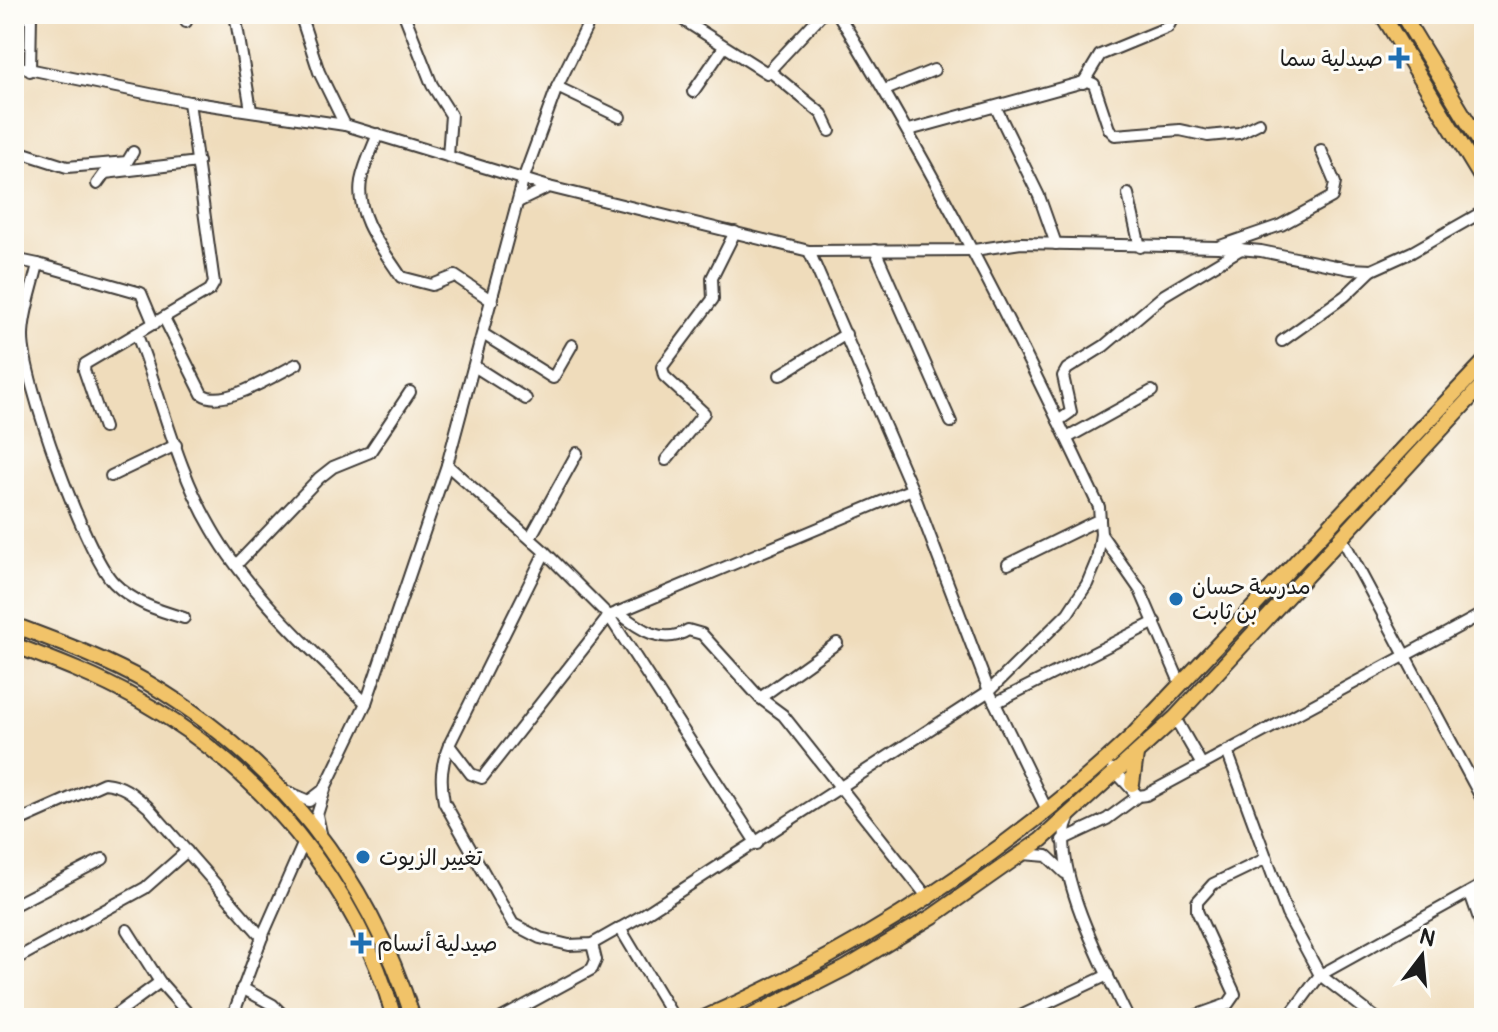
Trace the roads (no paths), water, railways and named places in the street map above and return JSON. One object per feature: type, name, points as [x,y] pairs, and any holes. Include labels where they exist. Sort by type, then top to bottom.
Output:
[{"type":"main road","points":[[1382,14],[1484,182]]},
{"type":"main road","points":[[1402,14],[1484,149]]},
{"type":"main road","points":[[704,1018],[839,953],[929,899],[1047,810],[1109,757],[1181,685],[1484,362]]},
{"type":"main road","points":[[748,1018],[846,968],[933,916],[1023,854],[1071,814],[1175,718],[1484,383]]},
{"type":"main road","points":[[394,1018],[359,925],[304,842],[237,772],[170,719],[106,682],[14,645],[17,626],[145,682],[216,730],[283,788],[322,835],[380,934],[413,1018]]},
{"type":"main road","points":[[1100,788],[1133,791],[1136,755]]},
{"type":"street","points":[[30,71],[31,14]]},
{"type":"street","points":[[235,14],[251,110]]},
{"type":"street","points":[[300,14],[319,72],[345,125]]},
{"type":"street","points":[[404,14],[432,85],[451,115],[448,156]]},
{"type":"street","points":[[322,835],[317,815],[326,786],[366,703],[447,465],[524,177],[557,87],[593,14]]},
{"type":"street","points":[[674,14],[761,72],[771,72],[822,114],[830,131]]},
{"type":"street","points":[[771,72],[822,14]]},
{"type":"street","points":[[545,552],[449,745],[442,763],[444,802],[513,924],[540,938],[569,945],[592,944],[620,928],[757,844],[989,691],[1068,613],[1087,584],[1097,560],[1101,534],[1099,507],[974,250],[909,130],[838,14]]},
{"type":"street","points":[[1083,83],[1100,55],[1168,27],[1175,14]]},
{"type":"street","points":[[693,92],[724,47]]},
{"type":"street","points":[[14,66],[189,102],[345,125],[549,187],[809,251],[974,250],[1021,243],[1218,247],[1372,270]]},
{"type":"street","points":[[885,90],[934,70]]},
{"type":"street","points":[[909,130],[1083,83],[1094,84],[1109,129],[1115,135],[1180,130],[1208,136],[1239,133],[1259,123]]},
{"type":"street","points":[[557,87],[620,117]]},
{"type":"street","points":[[104,428],[84,367],[87,362],[210,290],[214,283],[189,102]]},
{"type":"street","points":[[996,108],[1039,196],[1056,244]]},
{"type":"street","points":[[378,134],[361,181],[361,204],[368,225],[401,277],[432,285],[455,276],[492,301]]},
{"type":"street","points":[[14,150],[76,168],[127,162],[133,152]]},
{"type":"street","points":[[1218,247],[1281,225],[1332,197],[1335,183],[1321,150]]},
{"type":"street","points":[[97,184],[105,173],[198,162]]},
{"type":"street","points":[[518,202],[549,187]]},
{"type":"street","points":[[1128,194],[1140,247]]},
{"type":"street","points":[[14,202],[15,217]]},
{"type":"street","points":[[1282,341],[1345,296],[1372,270],[1412,252],[1484,211]]},
{"type":"street","points":[[666,460],[704,413],[664,376],[662,367],[713,299],[712,278],[735,232]]},
{"type":"street","points":[[1058,421],[1071,412],[1064,372],[1104,346],[1164,295],[1241,249]]},
{"type":"street","points":[[875,250],[951,422]]},
{"type":"street","points":[[809,251],[912,489],[989,691],[1047,810]]},
{"type":"street","points":[[14,259],[141,293],[154,324]]},
{"type":"street","points":[[38,264],[20,319],[26,372],[36,406],[86,532],[110,580],[129,597],[151,609],[184,618]]},
{"type":"street","points":[[164,318],[202,394],[211,399],[232,396],[297,364]]},
{"type":"street","points":[[483,334],[553,378],[572,345]]},
{"type":"street","points":[[780,375],[846,334]]},
{"type":"street","points":[[137,335],[176,445],[212,531],[312,651],[366,703]]},
{"type":"street","points":[[474,366],[526,399]]},
{"type":"street","points":[[1067,438],[1152,391]]},
{"type":"street","points":[[237,564],[319,478],[333,467],[370,452],[410,392]]},
{"type":"street","points":[[111,476],[176,445]]},
{"type":"street","points":[[530,538],[577,453]]},
{"type":"street","points":[[447,465],[614,614],[665,638],[676,637],[688,630],[702,634],[760,698],[783,715],[929,899]]},
{"type":"street","points":[[449,745],[471,774],[477,778],[485,776],[614,614],[912,489]]},
{"type":"street","points":[[1008,564],[1100,519]]},
{"type":"street","points":[[1101,534],[1140,590],[1181,685]]},
{"type":"street","points":[[1342,538],[1484,803]]},
{"type":"street","points":[[1062,840],[1107,819],[1133,791],[1202,765],[1484,613]]},
{"type":"street","points":[[614,614],[757,844]]},
{"type":"street","points":[[995,703],[1155,622]]},
{"type":"street","points":[[760,698],[837,643]]},
{"type":"street","points":[[1175,718],[1202,765]]},
{"type":"street","points":[[1227,751],[1287,914],[1320,975],[1376,1018]]},
{"type":"street","points":[[1109,757],[1133,791]]},
{"type":"street","points":[[14,823],[104,783],[130,790],[262,937]]},
{"type":"street","points":[[283,788],[298,799],[309,801],[326,786]]},
{"type":"street","points":[[1071,814],[1062,840],[1067,874],[1128,1018]]},
{"type":"street","points":[[232,1018],[262,937],[304,842]]},
{"type":"street","points":[[14,960],[145,888],[187,851]]},
{"type":"street","points":[[1023,854],[1047,856],[1067,874]]},
{"type":"street","points":[[1189,1018],[1228,1004],[1235,994],[1197,911],[1197,902],[1213,884],[1267,858]]},
{"type":"street","points":[[14,905],[103,859]]},
{"type":"street","points":[[1288,1018],[1320,975],[1484,884]]},
{"type":"street","points":[[1470,893],[1484,933]]},
{"type":"street","points":[[620,928],[674,1018]]},
{"type":"street","points":[[127,930],[160,982],[192,1018]]},
{"type":"street","points":[[502,1018],[592,969],[596,960],[592,944]]},
{"type":"street","points":[[1016,1018],[1108,975]]},
{"type":"street","points":[[111,1018],[160,982]]},
{"type":"street","points":[[242,988],[273,1005],[286,1018]]},
{"type":"street","points":[[1476,1018],[1484,1014]]},
{"type":"place","name":"صيدلية سما","points":[[1399,58]]},
{"type":"place","name":"مدرسة حسان بن ثابت","points":[[1176,599]]},
{"type":"place","name":"تغيير الزيوت","points":[[363,857]]},
{"type":"place","name":"صيدلية أنسام","points":[[361,943]]}]
